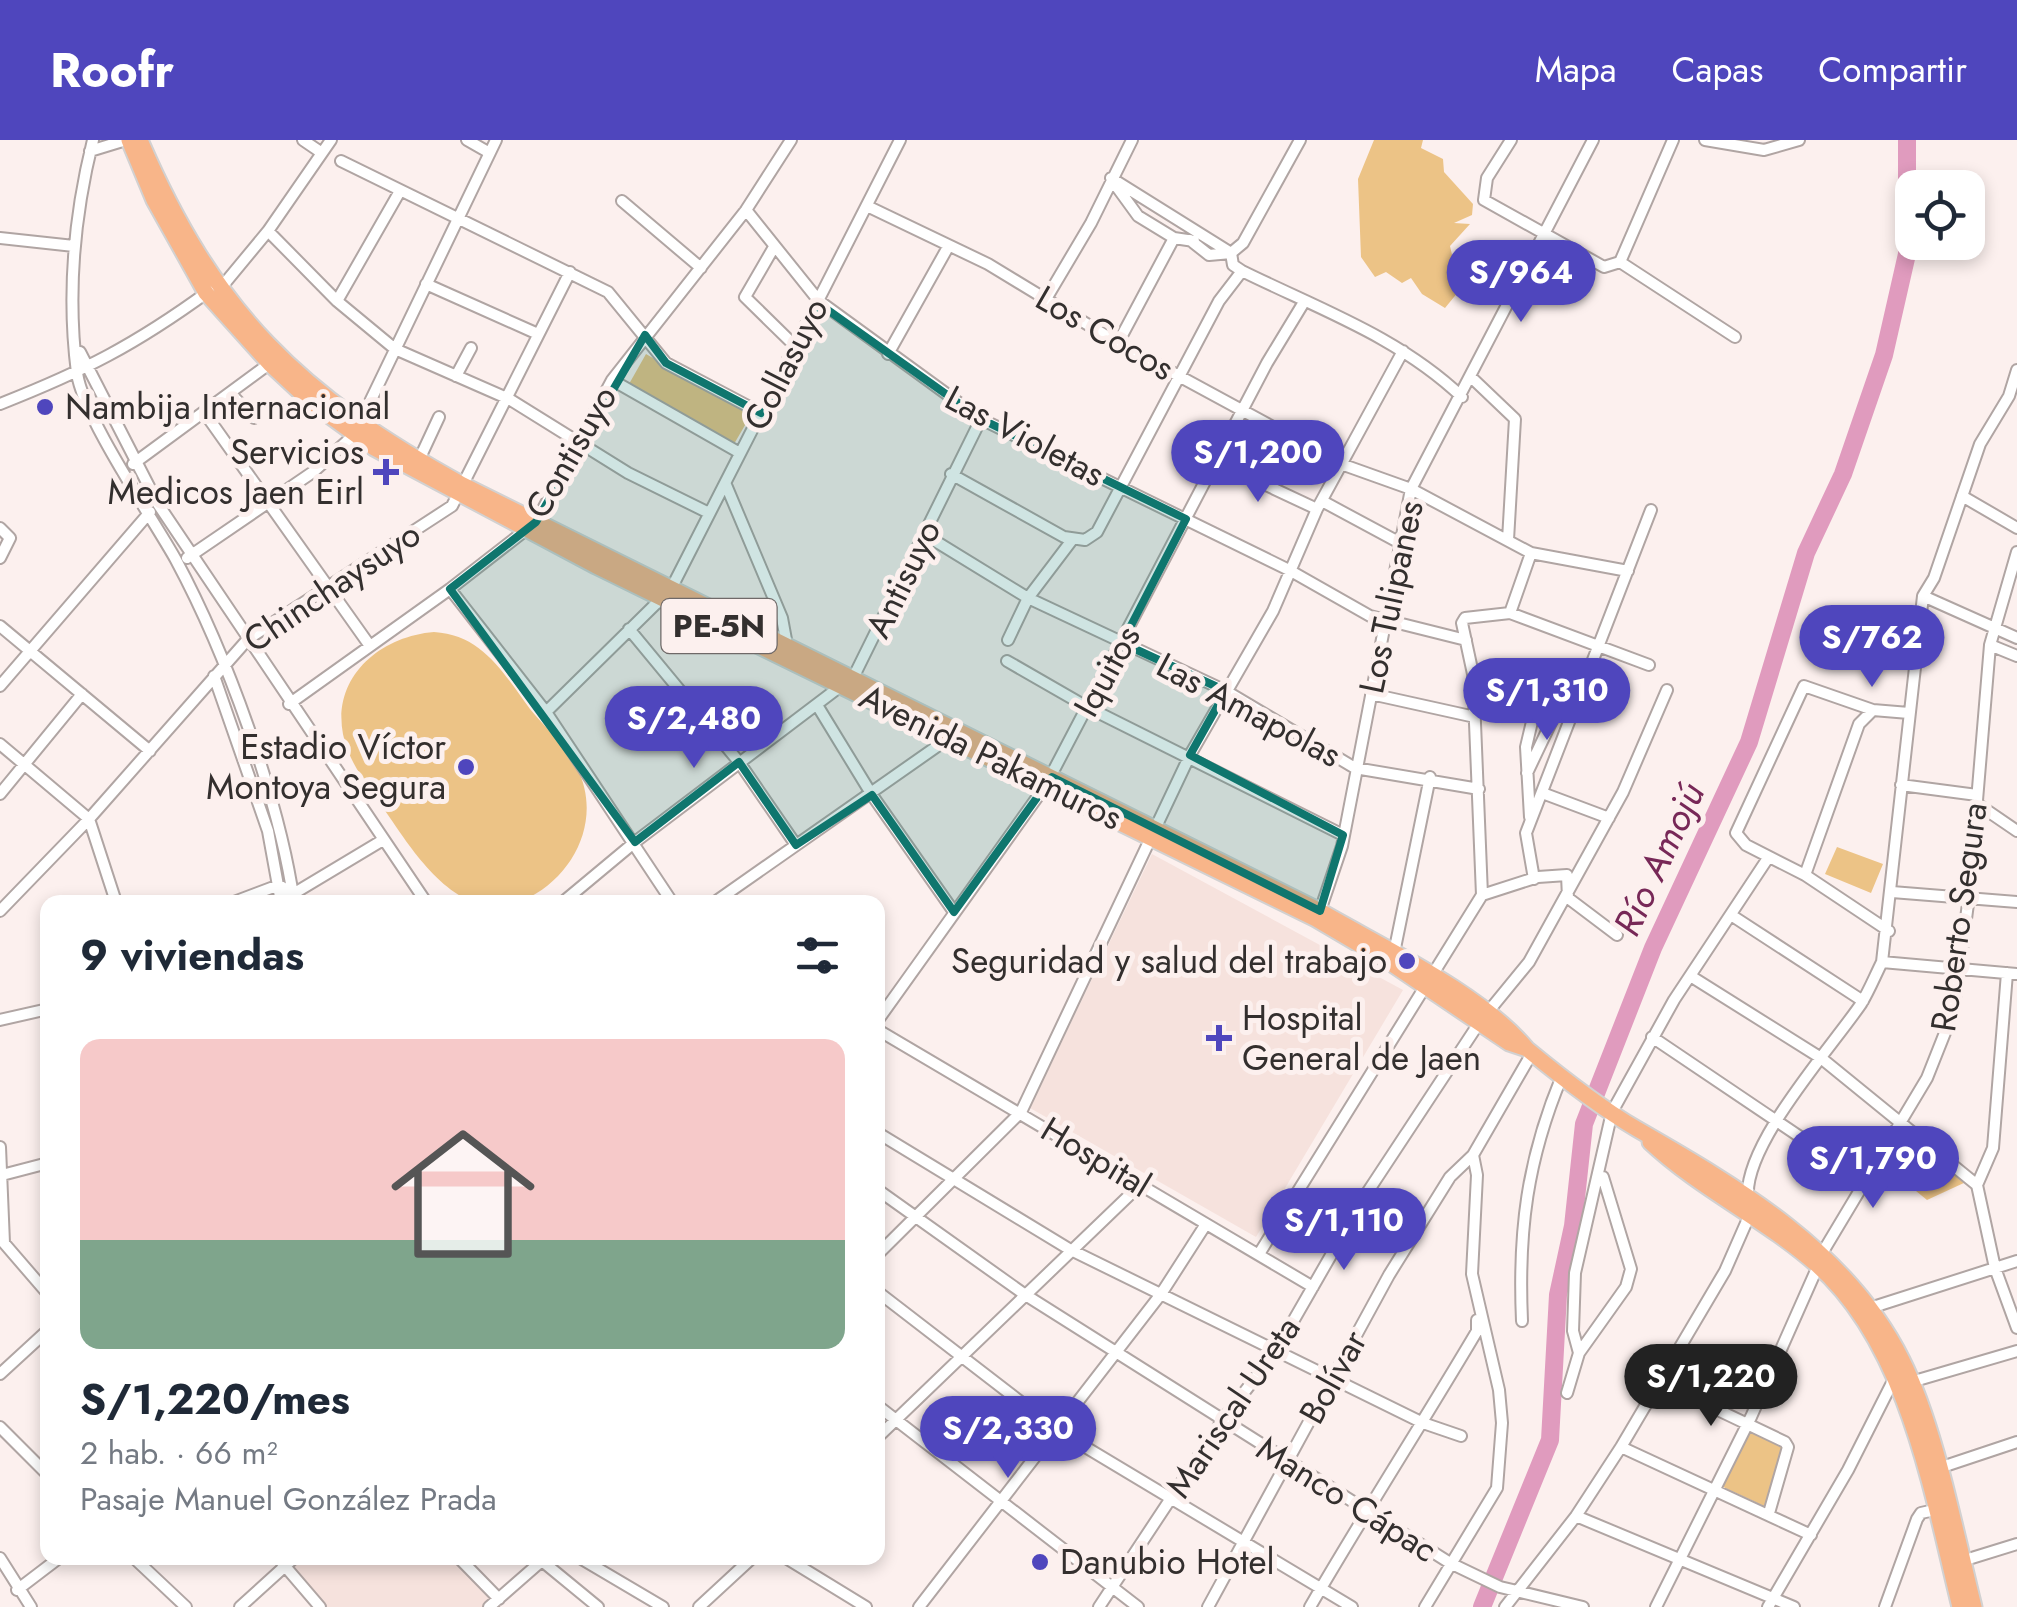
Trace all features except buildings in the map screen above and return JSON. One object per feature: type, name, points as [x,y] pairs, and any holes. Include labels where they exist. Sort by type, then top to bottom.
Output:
[{"type":"highway","name":"Avenida Pakamuros","points":[[127,140],[175,240],[214,290],[274,360],[358,430],[460,490],[666,594],[1320,912],[1394,953],[1608,1109]]},
{"type":"highway","name":"Avenida Pakamuros","points":[[140,140],[214,290]]},
{"type":"highway","name":"Avenida Pakamuros","points":[[358,430],[419,460],[460,490]]},
{"type":"highway","name":"Avenida Pakamuros","points":[[666,594],[787,645],[949,738],[1048,781]]},
{"type":"highway","name":"Avenida Pakamuros","points":[[1155,832],[1426,979]]},
{"type":"highway","name":"PE-5N","points":[[1608,1109],[1748,1198],[1870,1308],[1912,1382],[1931,1473]]},
{"type":"highway","name":"PE-5N","points":[[1636,1129],[1665,1156],[1820,1260],[1860,1313],[1894,1377],[1962,1560],[1974,1607]]},
{"type":"highway","name":"PE-5N","points":[[1942,1509],[1960,1607]]},
{"type":"street","points":[[127,140],[91,146],[80,185],[74,246],[82,372],[124,470],[192,556],[421,895]]},
{"type":"street","points":[[303,140],[322,153]]},
{"type":"street","points":[[0,404],[82,372],[152,334],[214,290],[268,232],[332,140]]},
{"type":"street","points":[[467,140],[488,152]]},
{"type":"street","points":[[178,564],[313,472],[358,430],[496,140]]},
{"type":"street","name":"Contisuyo","points":[[289,704],[531,526],[612,380],[746,210],[792,140]]},
{"type":"street","name":"Collasuyo","points":[[666,594],[726,485],[792,344],[819,301],[900,140]]},
{"type":"street","points":[[1046,299],[1091,224],[1132,140]]},
{"type":"street","points":[[1190,240],[1210,255],[1231,252],[1255,224],[1300,140]]},
{"type":"street","points":[[1511,140],[1487,178],[1484,200],[1604,267],[1620,262],[1672,140]]},
{"type":"street","name":"Los Tulipanes","points":[[1320,912],[1343,834],[1411,489],[1472,378],[1592,140]]},
{"type":"street","points":[[1705,140],[1764,150],[1799,140]]},
{"type":"street","points":[[340,162],[612,296],[666,363],[761,413]]},
{"type":"street","points":[[1111,178],[1138,216],[1174,238],[1210,242]]},
{"type":"street","points":[[1111,178],[1231,252]]},
{"type":"street","points":[[337,301],[400,191]]},
{"type":"street","points":[[622,201],[701,268]]},
{"type":"street","name":"Los Cocos","points":[[867,206],[988,264],[1118,343],[1342,464],[1411,489]]},
{"type":"street","name":"Las Violetas","points":[[746,210],[819,301],[981,420],[1289,570],[1386,622],[1466,640]]},
{"type":"street","points":[[268,232],[337,301],[395,349],[508,399],[709,513]]},
{"type":"street","points":[[0,238],[74,246]]},
{"type":"street","points":[[1118,343],[1174,238]]},
{"type":"street","points":[[774,246],[744,297],[792,344]]},
{"type":"street","points":[[888,354],[948,247]]},
{"type":"street","points":[[1231,252],[1233,265],[1242,271],[1364,326],[1462,397]]},
{"type":"street","points":[[1620,262],[1735,337]]},
{"type":"street","points":[[952,474],[1072,540],[1085,540],[1098,532],[1227,286],[1242,271]]},
{"type":"street","name":"Chinchaysuyo","points":[[0,911],[89,819],[248,639],[452,506],[570,272]]},
{"type":"street","points":[[426,284],[538,334]]},
{"type":"street","name":"Iquitos","points":[[885,1010],[1048,781],[1242,410],[1304,302]]},
{"type":"street","points":[[456,376],[471,348]]},
{"type":"street","points":[[885,1248],[1021,1112],[1190,755],[1273,611],[1319,505],[1403,351]]},
{"type":"street","points":[[124,470],[274,360]]},
{"type":"street","points":[[1505,1607],[1576,1516],[1622,1447],[1657,1381],[1725,1271],[1750,1216],[1749,1182],[1778,1120],[1863,1001],[1882,962],[1889,930],[1923,596],[1934,578],[1980,444],[2013,398],[2017,370]]},
{"type":"street","points":[[82,372],[137,462],[222,666],[277,814],[292,895]]},
{"type":"street","points":[[1472,378],[1515,419],[1508,540]]},
{"type":"street","points":[[612,380],[740,453]]},
{"type":"street","points":[[230,392],[254,418]]},
{"type":"street","points":[[204,412],[370,646]]},
{"type":"street","points":[[419,460],[439,417]]},
{"type":"street","name":"Antisuyo","points":[[571,895],[849,680],[926,536],[952,474],[981,420]]},
{"type":"street","points":[[1217,462],[1402,544]]},
{"type":"street","points":[[726,485],[782,618],[787,645]]},
{"type":"street","points":[[1411,489],[1531,553],[1628,571]]},
{"type":"street","points":[[1962,496],[2017,528]]},
{"type":"street","points":[[0,686],[153,508]]},
{"type":"street","points":[[1534,880],[1526,833],[1545,794],[1651,510]]},
{"type":"street","points":[[0,528],[10,538],[0,558]]},
{"type":"street","name":"Las Amapolas","points":[[926,536],[1028,598],[1226,692],[1356,768],[1479,789]]},
{"type":"street","points":[[1008,640],[1028,598],[1072,540]]},
{"type":"street","name":"Roberto Segura","points":[[1656,1607],[1712,1488],[1748,1424],[1820,1260],[1940,1053],[1954,1010],[1969,896],[1990,645],[2017,552]]},
{"type":"street","points":[[1510,613],[1531,553]]},
{"type":"street","points":[[450,589],[546,712],[668,895]]},
{"type":"street","points":[[546,712],[666,594]]},
{"type":"street","points":[[1923,596],[2017,638]]},
{"type":"street","points":[[1259,1254],[1482,894],[1475,717],[1462,624],[1470,614],[1510,613],[1649,666]]},
{"type":"street","points":[[0,626],[150,751]]},
{"type":"street","points":[[630,629],[740,762],[796,845]]},
{"type":"street","points":[[1990,645],[2017,656]]},
{"type":"street","points":[[1007,661],[1087,707],[1343,834]]},
{"type":"street","points":[[1527,774],[1556,712],[1538,688],[1534,672]]},
{"type":"street","points":[[214,676],[268,832],[280,895]]},
{"type":"street","points":[[1889,930],[1806,875],[1746,845],[1736,826],[1793,701],[1804,686],[1873,710],[1909,713]]},
{"type":"street","points":[[1530,823],[1526,748],[1538,688]]},
{"type":"street","name":"Mariscal Ureta","points":[[1099,1607],[1222,1420],[1276,1351],[1365,1196],[1483,1019],[1529,962],[1610,818],[1667,690]]},
{"type":"street","points":[[0,794],[82,694]]},
{"type":"street","points":[[1371,694],[1475,717]]},
{"type":"street","points":[[817,704],[872,795],[954,912]]},
{"type":"street","points":[[1806,875],[1859,724],[1873,710]]},
{"type":"street","points":[[725,895],[949,738]]},
{"type":"street","points":[[0,744],[89,819],[114,895]]},
{"type":"street","points":[[1394,953],[1430,778]]},
{"type":"street","points":[[1901,785],[1976,799],[2017,831]]},
{"type":"street","points":[[1545,794],[1610,818]]},
{"type":"street","points":[[298,895],[382,840]]},
{"type":"street","points":[[1567,1393],[1579,1352],[1626,1287],[1632,1269],[1603,1182],[1608,1109],[1768,858]]},
{"type":"street","points":[[1482,894],[1567,874],[1568,898],[1617,935]]},
{"type":"street","points":[[279,885],[290,895]]},
{"type":"street","points":[[253,895],[279,885]]},
{"type":"street","points":[[1892,892],[2017,902]]},
{"type":"street","points":[[1732,915],[1863,1001]]},
{"type":"street","points":[[1882,962],[2012,974],[1993,1148],[1977,1185],[1996,1268],[2017,1328]]},
{"type":"street","points":[[1692,977],[1820,1058],[1977,1185]]},
{"type":"street","points":[[0,1020],[40,1011]]},
{"type":"street","name":"Hospital","points":[[885,1034],[1314,1287]]},
{"type":"street","points":[[1652,1037],[1867,1182]]},
{"type":"street","points":[[2004,1040],[2017,1047]]},
{"type":"street","name":"Bolívar","points":[[1208,1607],[1405,1247],[1450,1176],[1472,1155],[1529,1051]]},
{"type":"street","points":[[1522,1321],[1522,1222],[1536,1139],[1566,1079]]},
{"type":"street","points":[[885,1137],[1069,1249],[1423,1424],[1462,1436]]},
{"type":"street","points":[[0,1147],[4,1244],[40,1285]]},
{"type":"street","points":[[1425,1607],[1450,1563],[1502,1491],[1499,1390],[1472,1274],[1477,1176],[1472,1155]]},
{"type":"street","points":[[1579,1352],[1574,1331],[1575,1273],[1603,1156]]},
{"type":"street","points":[[2,1176],[40,1164]]},
{"type":"street","points":[[885,1430],[1140,1184]]},
{"type":"street","name":"Manco Cápac","points":[[885,1196],[1024,1294],[1472,1576],[1500,1587],[1583,1607]]},
{"type":"street","points":[[919,1607],[1118,1352],[1206,1224]]},
{"type":"street","points":[[1870,1308],[2017,1261]]},
{"type":"street","points":[[885,1297],[1057,1430],[1352,1607]]},
{"type":"street","points":[[1310,1607],[1365,1508],[1423,1424],[1477,1331],[1478,1308]]},
{"type":"street","points":[[0,1374],[40,1337]]},
{"type":"street","points":[[1912,1382],[2017,1351]]},
{"type":"street","points":[[1770,1603],[1811,1535],[1894,1377]]},
{"type":"street","points":[[1657,1381],[1782,1440],[1788,1447],[1770,1513]]},
{"type":"street","points":[[885,1412],[1138,1607]]},
{"type":"street","points":[[0,1427],[40,1467]]},
{"type":"street","points":[[1931,1473],[2017,1442]]},
{"type":"street","points":[[1622,1447],[1811,1535]]},
{"type":"street","points":[[1885,1607],[1916,1520],[1942,1509]]},
{"type":"street","points":[[1576,1516],[1770,1603],[1794,1607]]},
{"type":"street","points":[[1962,1560],[2017,1544]]},
{"type":"street","points":[[0,1558],[31,1607]]},
{"type":"street","points":[[17,1590],[50,1565]]},
{"type":"street","points":[[141,1565],[186,1607]]},
{"type":"street","points":[[240,1607],[281,1565]]},
{"type":"street","points":[[290,1565],[320,1607]]},
{"type":"street","points":[[465,1565],[494,1603],[537,1565]]},
{"type":"street","points":[[551,1565],[598,1607]]},
{"type":"street","points":[[592,1565],[663,1607]]},
{"type":"street","points":[[699,1607],[744,1565]]},
{"type":"street","points":[[797,1565],[866,1607]]},
{"type":"highlighted area","points":[[818,303],[981,419],[1186,519],[1122,643],[1226,691],[1190,755],[1343,835],[1320,911],[1052,777],[954,912],[872,795],[796,845],[739,762],[635,842],[450,589],[536,522],[645,335],[666,363],[761,413]]},
{"type":"shaded area","points":[[1374,140],[1423,140],[1421,148],[1443,159],[1444,172],[1473,204],[1472,215],[1454,223],[1470,224],[1450,246],[1456,272],[1452,280],[1463,286],[1445,308],[1422,294],[1411,278],[1402,283],[1386,272],[1375,277],[1361,257],[1358,179]]},
{"type":"shaded area","points":[[646,354],[751,415],[734,444],[629,384]]},
{"type":"shaded area","name":"Estadio Víctor Montoya Segura","points":[[434,632],[451,635],[479,648],[501,670],[577,768],[587,805],[580,842],[560,874],[533,895],[460,895],[446,886],[414,852],[348,751],[342,706],[348,687],[373,655],[412,636]]},
{"type":"shaded area","points":[[1837,847],[1883,864],[1871,893],[1825,874]]},
{"type":"shaded area","name":"Hospital General de Jaen","points":[[1152,854],[1403,990],[1256,1237],[1030,1108]]},
{"type":"shaded area","points":[[1912,1138],[1966,1182],[1927,1200],[1888,1168]]},
{"type":"shaded area","points":[[1748,1430],[1783,1447],[1766,1507],[1721,1486]]},
{"type":"shaded area","points":[[462,1565],[494,1599],[486,1607],[326,1607],[291,1566]]},
{"type":"waterway","name":"Río Amojú","points":[[1482,1607],[1550,1440],[1558,1295],[1573,1226],[1584,1124],[1653,948],[1749,742],[1806,553],[1843,474],[1884,355],[1907,254],[1907,140]]},
{"type":"place","name":"Nambija Internacional","points":[[45,407]]},
{"type":"place","name":"Servicios Medicos Jaen Eirl","points":[[386,472]]},
{"type":"place","name":"Estadio Víctor Montoya Segura","points":[[466,767]]},
{"type":"place","name":"Seguridad y salud del trabajo","points":[[1407,961]]},
{"type":"place","name":"Hospital General de Jaen","points":[[1219,1038]]},
{"type":"place","name":"Danubio Hotel","points":[[1040,1562]]}]
